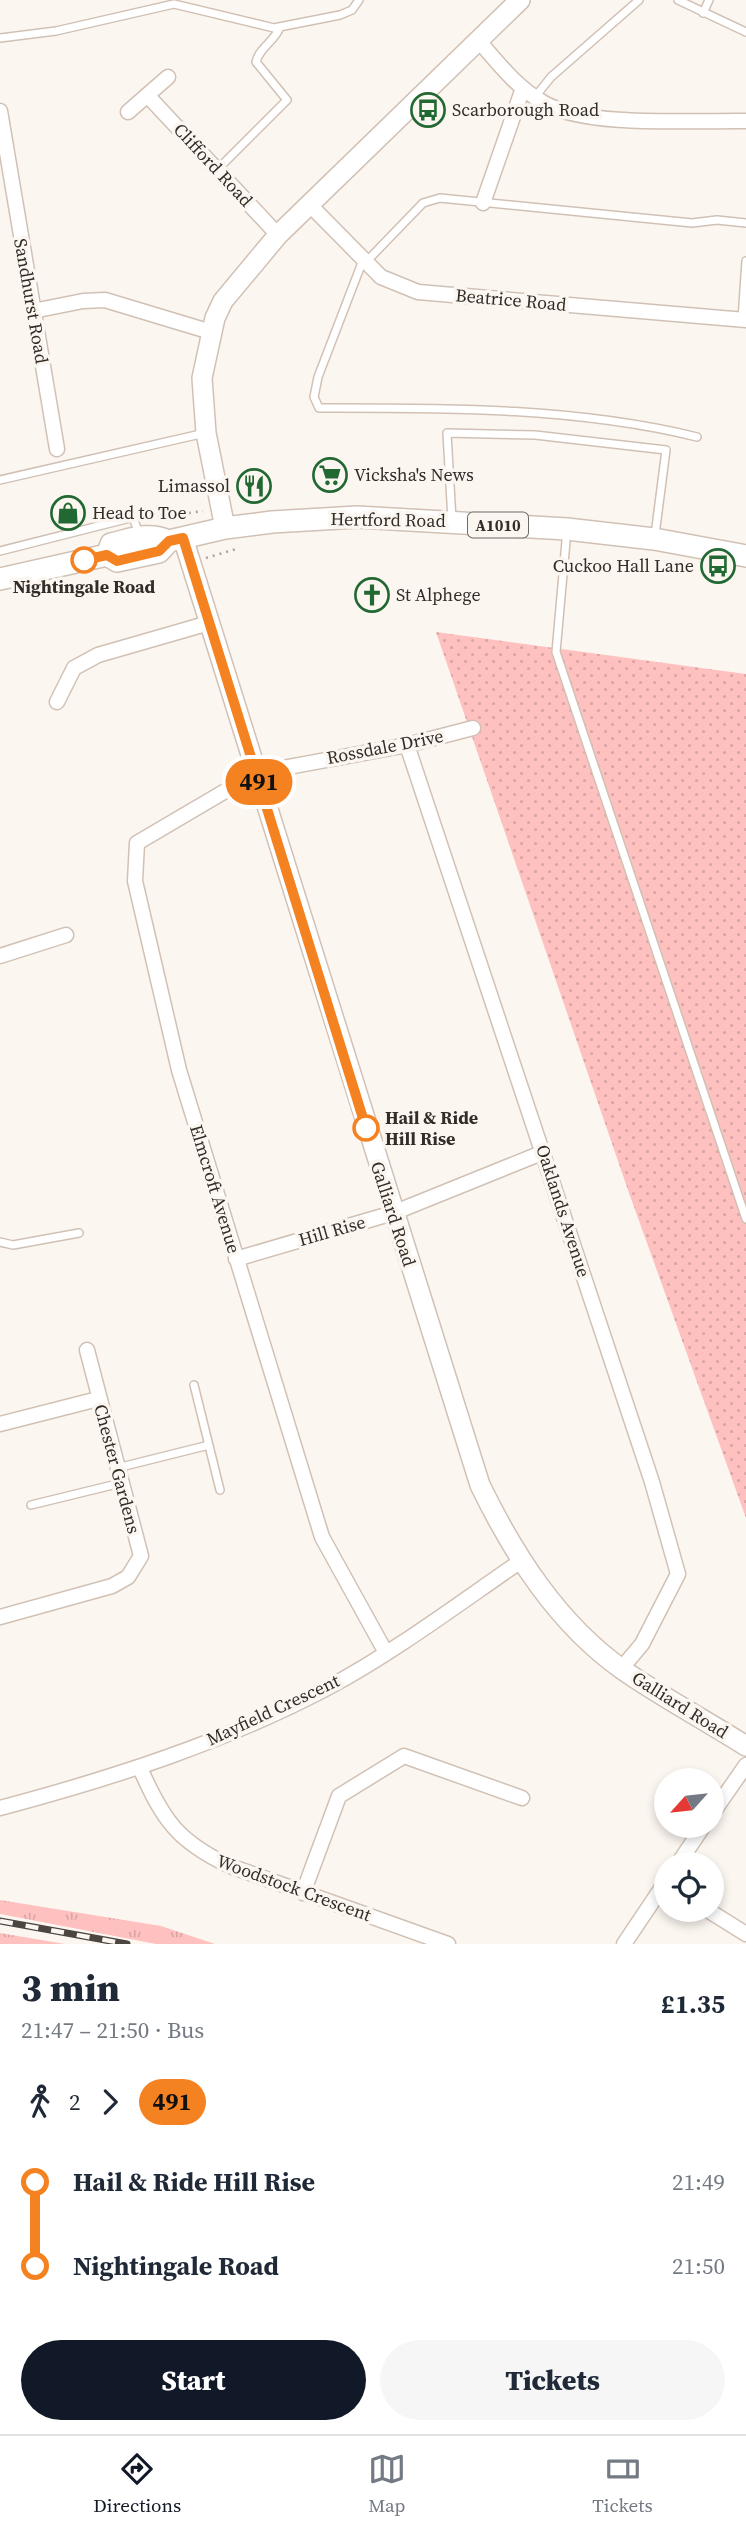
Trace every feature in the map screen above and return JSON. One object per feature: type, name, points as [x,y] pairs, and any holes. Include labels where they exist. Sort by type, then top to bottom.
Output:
[{"type":"main road","name":"Hertford Road","points":[[107,555],[111,544],[137,528],[154,534],[183,538],[230,535],[333,518],[567,529],[654,539],[746,556]]},
{"type":"main road","name":"Hertford Road","points":[[0,579],[107,555],[117,561],[159,551],[183,538]]},
{"type":"street","points":[[230,535],[206,433],[202,378],[215,318],[236,282],[278,235],[520,0]]},
{"type":"street","points":[[478,40],[523,88],[561,110],[600,118],[746,121]]},
{"type":"street","points":[[128,112],[168,77]]},
{"type":"street","points":[[483,203],[523,88]]},
{"type":"street","name":"Clifford Road","points":[[147,95],[278,235]]},
{"type":"street","name":"Sandhurst Road","points":[[0,111],[57,449]]},
{"type":"street","name":"Beatrice Road","points":[[310,205],[381,277],[418,292],[744,320]]},
{"type":"street","points":[[33,310],[105,300],[211,331]]},
{"type":"street","name":"Galliard Road","points":[[183,538],[480,1485],[521,1561],[564,1616],[621,1669],[746,1746]]},
{"type":"street","points":[[57,702],[74,667],[209,623]]},
{"type":"street","name":"Rossdale Drive","points":[[256,773],[407,745],[473,728]]},
{"type":"street","name":"Oaklands Avenue","points":[[407,745],[544,1152],[667,1530],[678,1573],[642,1644],[621,1669]]},
{"type":"street","name":"Elmcroft Avenue","points":[[256,773],[153,831],[137,843],[133,862],[135,881],[179,1070],[322,1536],[335,1565],[385,1651]]},
{"type":"street","points":[[0,956],[66,935]]},
{"type":"street","name":"Hill Rise","points":[[236,1259],[393,1213],[544,1152]]},
{"type":"street","name":"Chester Gardens","points":[[0,1616],[112,1586],[128,1577],[141,1556],[98,1399],[88,1349]]},
{"type":"street","points":[[0,1424],[98,1399]]},
{"type":"street","name":"Mayfield Crescent","points":[[0,1808],[140,1768],[248,1725],[331,1686],[521,1561]]},
{"type":"street","points":[[303,1892],[339,1796],[404,1756],[522,1798]]},
{"type":"street","points":[[724,1797],[746,1765]]},
{"type":"street","name":"Woodstock Crescent","points":[[140,1768],[162,1811],[197,1851],[448,1944]]},
{"type":"street","points":[[624,1944],[654,1900]]},
{"type":"street","points":[[724,1920],[746,1934]]},
{"type":"lane","points":[[0,38],[56,31],[174,4],[264,27],[280,27],[346,13],[359,0]]},
{"type":"lane","points":[[535,97],[551,78],[639,0]]},
{"type":"lane","points":[[678,0],[746,32]]},
{"type":"lane","points":[[703,13],[709,0]]},
{"type":"lane","points":[[217,170],[287,100],[256,62],[257,57],[276,37],[280,27]]},
{"type":"lane","points":[[697,437],[649,427],[516,413],[435,408],[318,408],[314,397],[318,377],[364,261],[423,203],[440,198],[692,223],[717,220],[746,223]]},
{"type":"lane","points":[[744,320],[746,261]]},
{"type":"lane","points":[[0,480],[206,433]]},
{"type":"lane","points":[[452,522],[447,433],[536,435],[666,450],[654,539]]},
{"type":"lane","points":[[0,551],[130,518],[137,528]]},
{"type":"lane","points":[[567,529],[556,652],[746,1219]]},
{"type":"lane","points":[[0,1242],[13,1245],[79,1234]]},
{"type":"lane","points":[[194,1384],[220,1490]]},
{"type":"lane","points":[[31,1506],[209,1445]]},
{"type":"path","points":[[137,528],[172,516],[185,519],[183,538]]},
{"type":"path","points":[[196,582],[205,576],[204,560],[212,555],[236,550],[230,535]]},
{"type":"green space","points":[[436,632],[746,674],[746,1518],[629,1193]]},
{"type":"green space","points":[[0,1900],[161,1926],[215,1944],[156,1944],[0,1914]]},
{"type":"green space","points":[[0,1933],[65,1944],[0,1944]]},
{"type":"railway","points":[[0,1921],[127,1944]]},
{"type":"bus line","name":"491","points":[[84,560],[107,555],[117,561],[159,551],[169,541],[183,538],[366,1128]]},
{"type":"place","name":"Scarborough Road","points":[[428,110]]},
{"type":"place","name":"Vicksha's News","points":[[330,475]]},
{"type":"place","name":"Limassol","points":[[254,486]]},
{"type":"place","name":"Head to Toe","points":[[68,513]]},
{"type":"place","name":"Nightingale Road","points":[[84,560]]},
{"type":"place","name":"Cuckoo Hall Lane","points":[[718,566]]},
{"type":"place","name":"St Alphege","points":[[372,595]]},
{"type":"place","name":"Hail & Ride Hill Rise","points":[[366,1128]]}]
